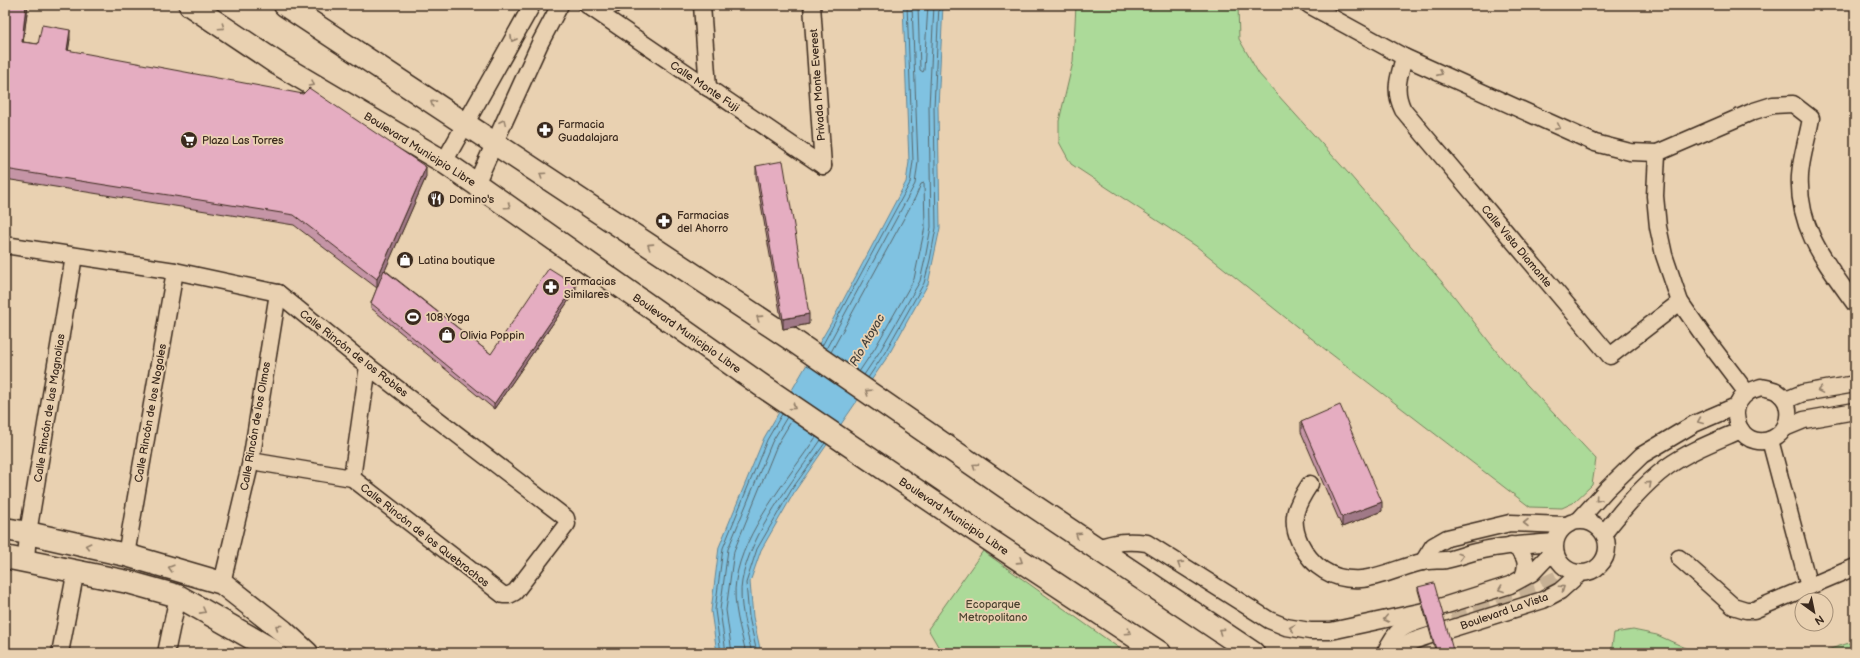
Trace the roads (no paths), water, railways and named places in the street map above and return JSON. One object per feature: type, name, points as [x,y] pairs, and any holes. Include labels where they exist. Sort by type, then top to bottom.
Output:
[{"type":"main road","name":"Boulevard Municipio Libre","points":[[190,5],[278,64],[444,162],[761,385],[976,532],[1160,653]]},
{"type":"main road","points":[[285,5],[791,340],[1007,488],[1253,653]]},
{"type":"main road","points":[[5,529],[28,532],[126,555],[222,583],[283,631],[307,653]]},
{"type":"main road","points":[[15,558],[128,582],[178,596],[271,651]]},
{"type":"street","points":[[444,162],[532,5]]},
{"type":"street","points":[[476,184],[493,142],[540,43],[560,5]]},
{"type":"street","points":[[590,6],[613,5]]},
{"type":"street","points":[[702,5],[708,88]]},
{"type":"street","name":"Privada Monte Everest","points":[[812,5],[823,166]]},
{"type":"street","points":[[1309,5],[1404,57],[1595,143],[1630,152],[1657,153],[1754,111],[1774,105],[1793,104],[1811,118],[1800,175],[1802,208],[1806,224],[1816,248],[1855,304]]},
{"type":"street","name":"Calle Monte Fuji","points":[[590,6],[823,166]]},
{"type":"street","name":"Calle Vista Diamante","points":[[1404,57],[1397,86],[1397,98],[1403,110],[1610,356],[1680,302]]},
{"type":"street","points":[[1657,153],[1655,196],[1658,227],[1664,256],[1680,302],[1747,393]]},
{"type":"street","name":"Calle Rincón de los Robles","points":[[5,245],[175,271],[278,292],[368,366],[566,518],[567,524],[515,592],[509,595],[503,595]]},
{"type":"street","name":"Calle Rincón de las Magnolias","points":[[15,558],[28,532],[74,256]]},
{"type":"street","name":"Calle Rincón de los Nogales","points":[[126,555],[175,271]]},
{"type":"street","name":"Calle Rincón de los Olmos","points":[[222,583],[251,461],[278,292]]},
{"type":"street","points":[[352,478],[368,366]]},
{"type":"street","points":[[1786,400],[1803,393],[1855,384]]},
{"type":"street","points":[[1422,562],[1433,546],[1448,538],[1510,523],[1572,523],[1594,523],[1604,533],[1608,544],[1606,556],[1600,566],[1590,572],[1579,574],[1567,570],[1558,562],[1554,546],[1558,533],[1572,523],[1642,455],[1694,424],[1736,406],[1747,393],[1761,387],[1776,391],[1786,400],[1790,413],[1787,427]]},
{"type":"street","points":[[1736,406],[1736,417],[1741,430],[1751,438],[1761,441],[1770,440],[1780,435],[1787,427],[1804,420],[1855,410]]},
{"type":"street","points":[[1604,533],[1632,499],[1668,467],[1701,448],[1741,430]]},
{"type":"street","points":[[1770,440],[1809,587]]},
{"type":"street","name":"Calle Rincón de los Quebrachos","points":[[251,461],[352,478],[503,595]]},
{"type":"street","points":[[1310,484],[1300,499],[1294,515],[1295,531],[1312,562],[1328,574],[1362,580],[1422,562],[1447,560],[1479,551],[1511,545],[1554,546]]},
{"type":"street","points":[[1096,548],[1131,540],[1147,544],[1269,620],[1286,627],[1310,631],[1331,631],[1426,615],[1406,625],[1392,637],[1385,653]]},
{"type":"street","points":[[1511,545],[1518,548],[1523,554],[1526,570],[1523,577]]},
{"type":"street","name":"Boulevard La Vista","points":[[1440,607],[1499,590],[1532,573],[1554,546]]},
{"type":"street","points":[[1679,558],[1733,606],[1746,610],[1754,610],[1855,567]]},
{"type":"street","points":[[60,653],[76,570]]},
{"type":"street","name":"Boulevard La Vista","points":[[1447,630],[1543,600],[1560,591],[1579,574]]},
{"type":"street","points":[[166,653],[178,596]]},
{"type":"street","points":[[1391,653],[1413,641],[1431,635]]},
{"type":"water","name":"Río Atoyac","points":[[903,5],[943,5],[938,107],[940,228],[928,284],[888,356],[795,491],[761,550],[750,582],[753,617],[761,653],[717,653],[711,611],[719,547],[764,438],[831,323],[906,182],[909,162]]},
{"type":"tunnel","points":[[1427,619],[1535,588],[1573,572]]},
{"type":"place","name":"Farmacia Guadalajara","points":[[545,130]]},
{"type":"place","name":"Plaza Las Torres","points":[[189,140]]},
{"type":"place","name":"Domino's","points":[[436,199]]},
{"type":"place","name":"Farmacias del Ahorro","points":[[664,221]]},
{"type":"place","name":"Latina boutique","points":[[405,260]]},
{"type":"place","name":"Farmacias Similares","points":[[551,287]]},
{"type":"place","name":"108 Yoga","points":[[413,317]]},
{"type":"place","name":"Olivia Poppin","points":[[447,335]]},
{"type":"park label","name":"Ecoparque Metropolitano","points":[[993,610]]}]
